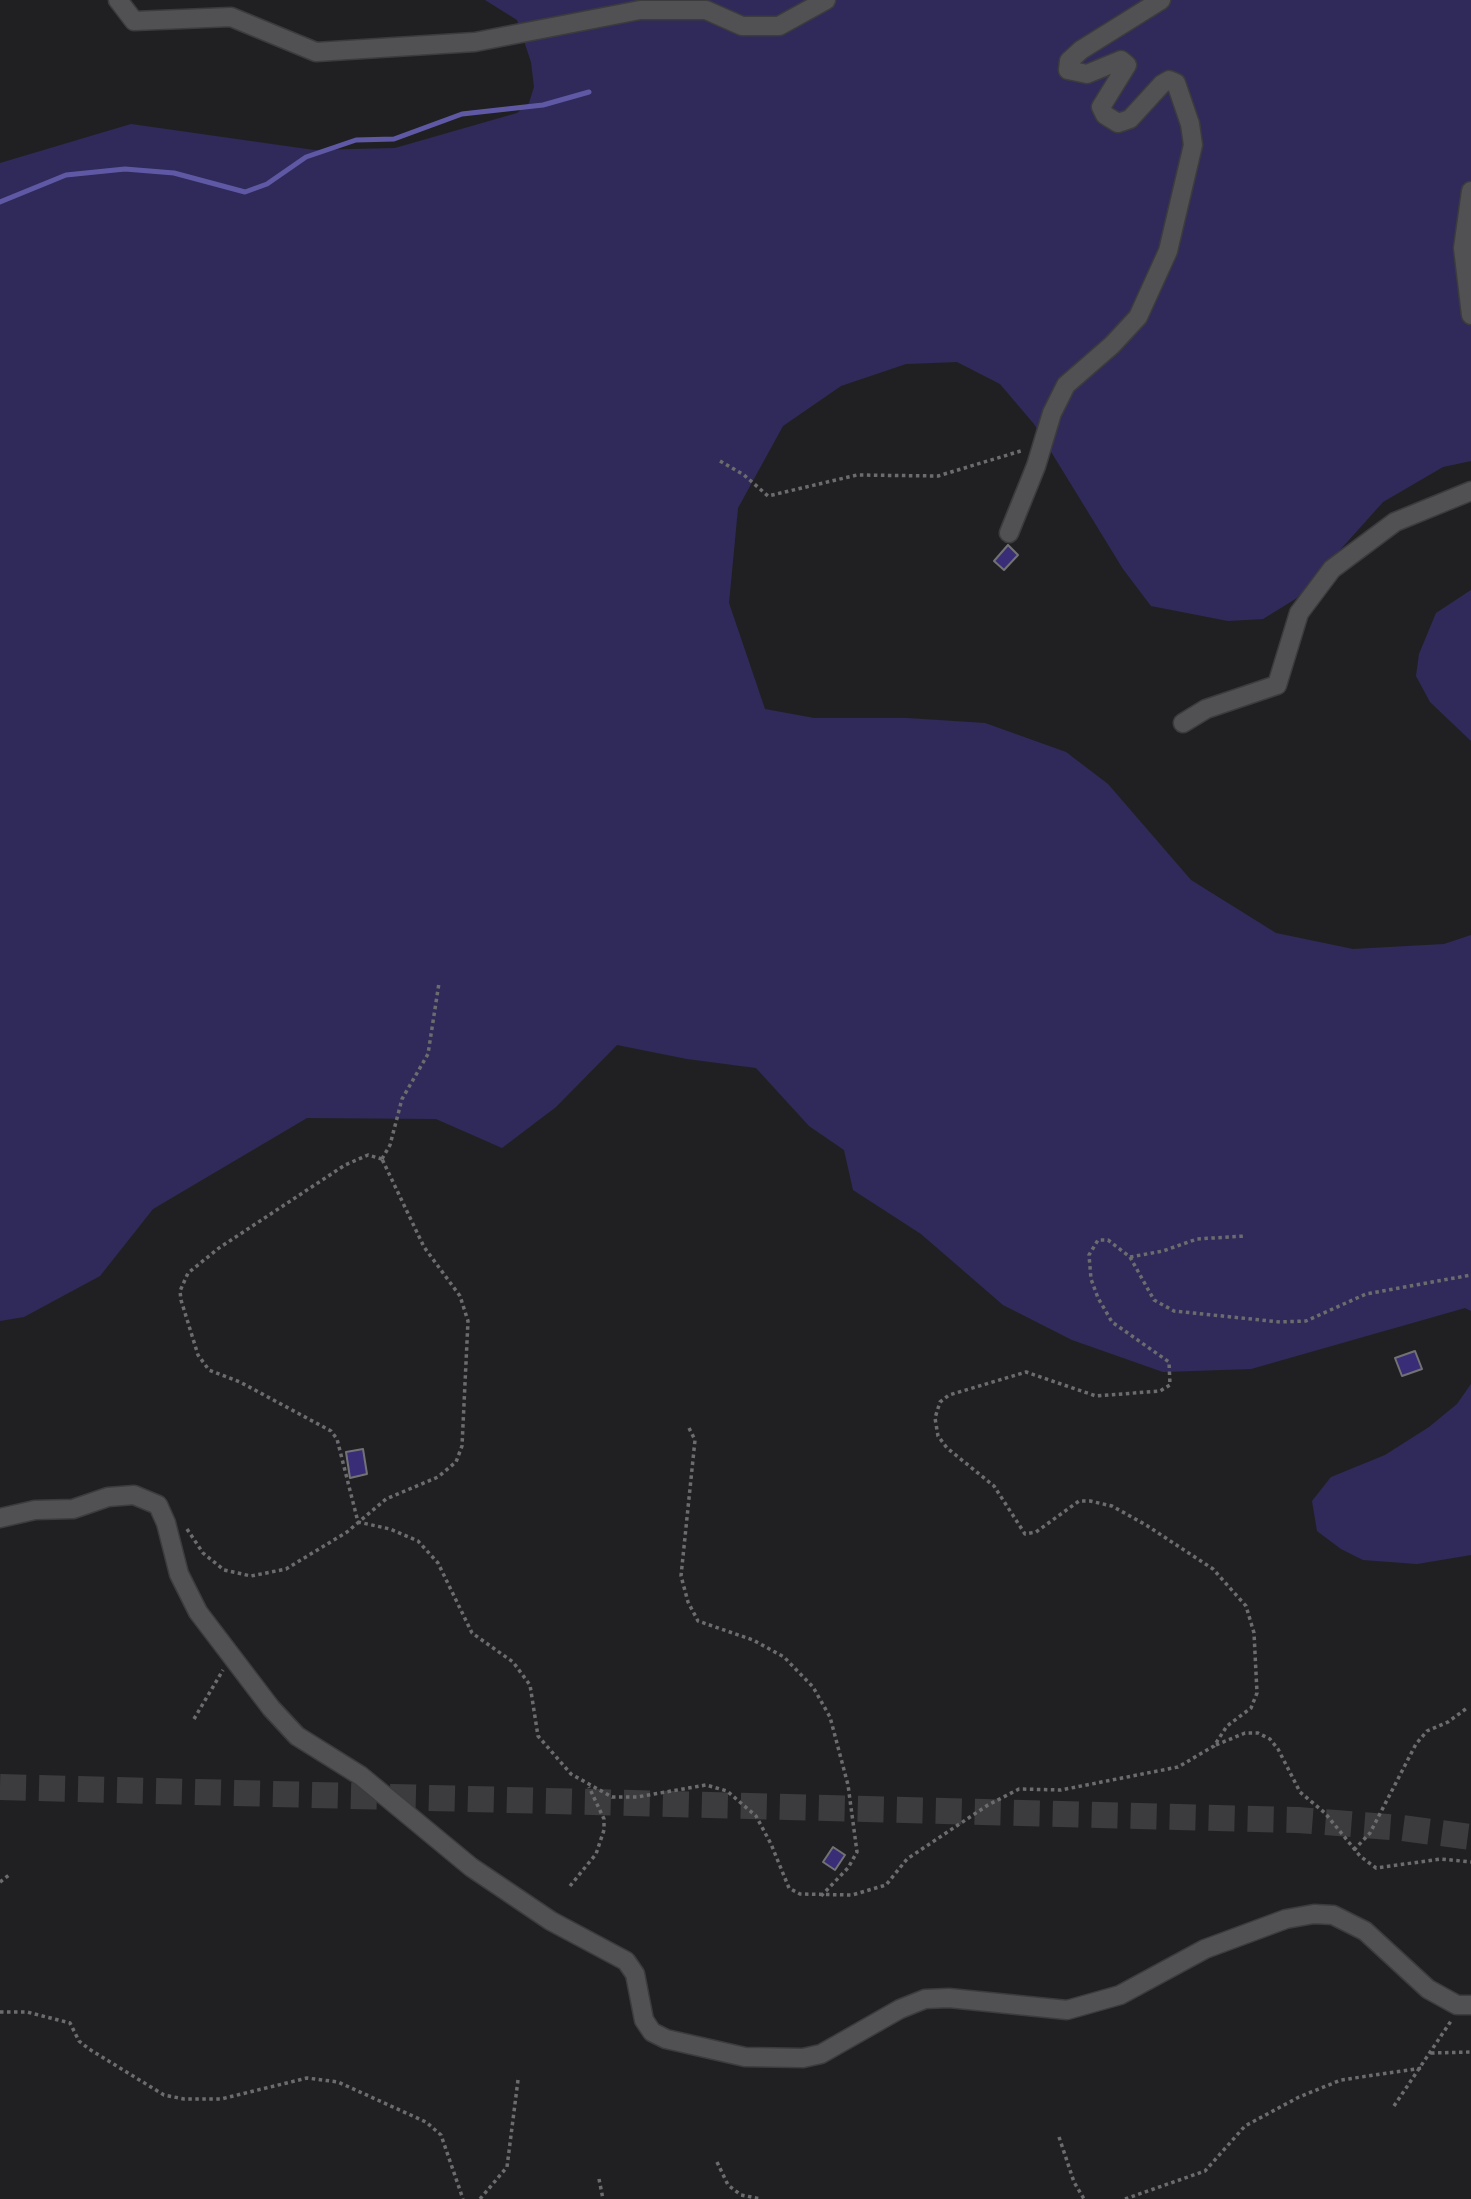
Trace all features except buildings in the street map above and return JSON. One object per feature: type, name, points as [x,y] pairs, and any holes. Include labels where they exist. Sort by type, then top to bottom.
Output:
[{"type":"street","points":[[118,0],[134,21],[231,17],[316,52],[475,41],[640,10],[706,10],[742,26],[779,26],[826,0]]},
{"type":"street","points":[[1009,533],[1052,413],[1066,386],[1112,345],[1138,317],[1168,251],[1193,145],[1190,124],[1176,83],[1169,80],[1162,84],[1130,119],[1118,122],[1105,115],[1101,107],[1127,65],[1121,60],[1087,74],[1068,70],[1069,61],[1081,50],[1161,0]]},
{"type":"street","points":[[1471,191],[1463,248],[1471,315]]},
{"type":"street","points":[[1183,723],[1206,709],[1277,685],[1299,613],[1332,569],[1395,522],[1471,491]]},
{"type":"street","points":[[0,1518],[35,1510],[73,1509],[108,1497],[134,1495],[158,1504],[166,1522],[179,1574],[198,1612],[297,1736],[361,1776],[471,1867],[551,1921],[626,1961],[635,1974],[644,2020],[652,2032],[692,2047],[769,2059],[803,2058],[821,2054],[900,2009],[925,1999],[949,1997],[1067,2010],[1091,2005],[1132,1989],[1205,1949],[1286,1919],[1314,1914],[1333,1915],[1365,1931],[1428,1989],[1444,1999],[1466,2005]]},
{"type":"path","points":[[720,461],[744,475],[768,496],[857,475],[938,476],[1043,444]]},
{"type":"path","points":[[382,1159],[390,1145],[402,1099],[428,1054],[439,983]]},
{"type":"path","points":[[183,1520],[203,1553],[224,1570],[251,1576],[286,1569],[358,1521],[386,1499],[438,1477],[456,1462],[462,1446],[469,1361],[468,1321],[460,1296],[424,1247],[382,1159],[368,1155],[345,1165],[219,1248],[188,1272],[180,1292],[198,1355],[209,1370],[240,1382],[331,1430],[337,1439],[358,1521]]},
{"type":"path","points":[[1130,1257],[1163,1251],[1197,1239],[1245,1236]]},
{"type":"path","points":[[1214,1746],[1227,1726],[1251,1708],[1257,1693],[1254,1633],[1246,1606],[1232,1588],[1213,1569],[1112,1506],[1079,1501],[1037,1532],[1025,1534],[994,1486],[947,1448],[938,1436],[935,1418],[940,1402],[949,1395],[1026,1372],[1096,1396],[1160,1391],[1170,1385],[1169,1362],[1112,1322],[1091,1279],[1089,1255],[1098,1240],[1108,1240],[1130,1257],[1154,1300],[1174,1311],[1280,1322],[1306,1321],[1366,1294],[1471,1275]]},
{"type":"path","points":[[689,1428],[695,1440],[681,1576],[688,1602],[698,1620],[753,1640],[784,1657],[813,1687],[830,1717],[848,1785],[857,1852],[848,1868],[821,1896]]},
{"type":"path","points":[[358,1521],[390,1529],[418,1541],[431,1556],[472,1633],[513,1662],[530,1685],[538,1736],[571,1774],[588,1786],[612,1797],[637,1797],[706,1785],[727,1791],[756,1816],[789,1888],[800,1894],[852,1895],[886,1885],[907,1859],[988,1805],[1019,1789],[1060,1790],[1178,1767],[1214,1746],[1245,1733],[1258,1733],[1270,1739],[1300,1792],[1325,1813],[1354,1850],[1376,1868],[1441,1859],[1471,1862]]},
{"type":"path","points":[[194,1719],[232,1657]]},
{"type":"path","points":[[1354,1850],[1370,1833],[1416,1744],[1427,1731],[1448,1722],[1467,1708]]},
{"type":"path","points":[[570,1886],[596,1854],[604,1830],[604,1819],[588,1786]]},
{"type":"path","points":[[0,1882],[9,1875]]},
{"type":"path","points":[[1394,2106],[1466,2005]]},
{"type":"path","points":[[0,2012],[27,2012],[70,2023],[79,2041],[89,2049],[164,2095],[184,2099],[221,2099],[307,2078],[338,2082],[426,2122],[441,2135],[463,2199]]},
{"type":"path","points":[[1431,2054],[1471,2052]]},
{"type":"path","points":[[1125,2199],[1205,2171],[1245,2126],[1299,2097],[1341,2080],[1422,2068]]},
{"type":"path","points":[[480,2199],[507,2167],[519,2080]]},
{"type":"path","points":[[1059,2137],[1074,2182],[1084,2199]]},
{"type":"path","points":[[717,2162],[728,2185],[741,2195],[761,2199]]},
{"type":"path","points":[[599,2179],[603,2199]]},
{"type":"shaded area","points":[[485,0],[1471,0],[1471,461],[1443,467],[1383,502],[1297,598],[1263,619],[1228,621],[1151,606],[1123,569],[1034,424],[1000,384],[957,362],[906,364],[841,386],[783,426],[738,508],[729,603],[765,709],[814,718],[907,718],[985,723],[1066,752],[1108,784],[1191,880],[1276,933],[1353,949],[1444,944],[1471,935],[1471,1311],[1465,1308],[1251,1369],[1163,1372],[1072,1340],[1003,1305],[921,1234],[853,1190],[844,1150],[809,1126],[756,1068],[687,1059],[617,1045],[556,1107],[502,1148],[436,1119],[307,1118],[153,1209],[100,1276],[24,1317],[0,1321],[0,163],[131,124],[314,150],[395,148],[517,113],[529,103],[534,87],[531,62],[517,20]]},
{"type":"shaded area","points":[[1471,590],[1471,741],[1430,702],[1416,676],[1419,654],[1436,613]]},
{"type":"shaded area","points":[[1471,1384],[1471,1555],[1417,1564],[1363,1560],[1341,1549],[1317,1531],[1312,1501],[1331,1477],[1385,1455],[1429,1427],[1457,1404]]},
{"type":"waterway","points":[[0,202],[66,175],[125,169],[174,173],[245,192],[267,184],[306,157],[356,140],[394,139],[462,114],[543,105],[589,92]]},
{"type":"tunnel","points":[[0,1787],[1298,1820],[1402,1828],[1471,1837]]}]
